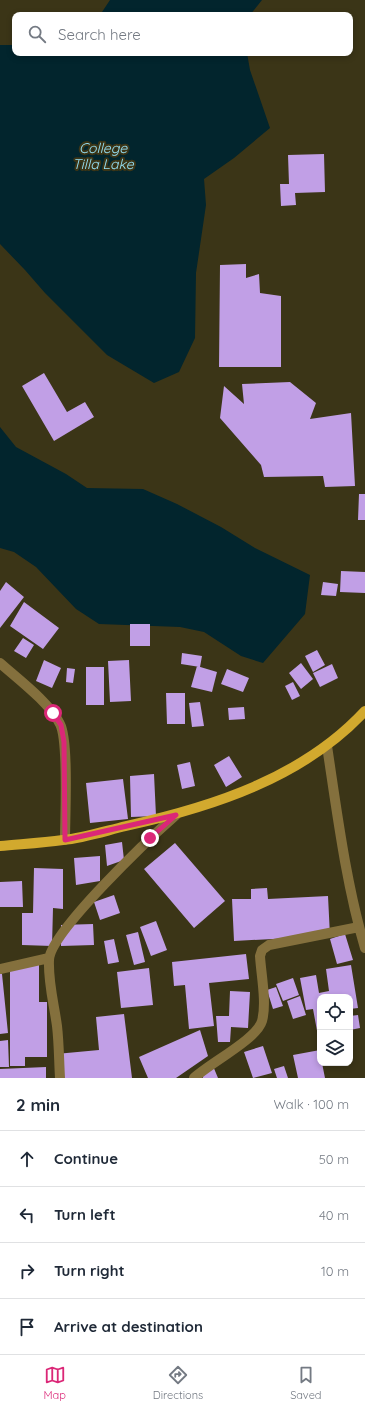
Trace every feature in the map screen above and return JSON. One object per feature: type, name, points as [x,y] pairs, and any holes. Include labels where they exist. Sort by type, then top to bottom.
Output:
[{"type":"main road","points":[[0,846],[65,840],[176,815],[216,803],[284,773],[327,746],[349,729],[365,711]]},
{"type":"street","points":[[0,663],[53,713],[61,725],[64,742],[65,840]]},
{"type":"street","points":[[327,746],[339,824],[359,927],[365,948]]},
{"type":"street","points":[[60,1078],[57,1026],[49,958],[56,940],[71,920],[150,838],[176,815]]},
{"type":"street","points":[[194,1078],[209,1065],[255,1034],[262,1021],[263,995],[260,956],[262,950],[269,945],[359,927]]},
{"type":"street","points":[[0,969],[49,958]]},
{"type":"water","points":[[110,0],[262,0],[252,12],[102,12]]},
{"type":"water","name":"College Tilla Lake","points":[[0,45],[12,45],[12,56],[248,56],[250,70],[270,128],[234,158],[204,179],[206,205],[196,273],[195,338],[179,372],[154,383],[107,355],[45,293],[0,244]]},
{"type":"water","points":[[0,427],[16,447],[66,474],[87,488],[143,489],[177,504],[221,527],[255,548],[310,575],[305,614],[263,663],[241,656],[204,632],[180,627],[99,624],[76,609],[36,567],[14,552],[0,548]]},
{"type":"building","points":[[324,154],[325,192],[295,193],[296,205],[281,206],[280,184],[289,184],[288,155]]},
{"type":"building","points":[[246,264],[246,278],[259,274],[260,293],[281,296],[281,367],[219,367],[220,265]]},
{"type":"building","points":[[44,373],[67,412],[85,402],[94,417],[54,441],[22,386]]},
{"type":"building","points":[[290,382],[316,403],[310,419],[351,413],[355,486],[325,487],[323,476],[264,477],[261,465],[220,418],[224,386],[244,404],[242,384]]},
{"type":"building","points":[[359,494],[365,494],[365,520],[358,520]]},
{"type":"building","points":[[341,571],[365,572],[365,593],[340,592]]},
{"type":"building","points":[[6,582],[24,597],[0,628],[0,591]]},
{"type":"building","points":[[323,582],[338,584],[336,596],[321,595]]},
{"type":"building","points":[[24,602],[59,628],[43,649],[10,626]]},
{"type":"building","points":[[130,624],[150,624],[150,646],[130,646]]},
{"type":"building","points":[[23,638],[34,645],[26,658],[14,651]]},
{"type":"building","points":[[317,650],[325,665],[313,672],[305,656]]},
{"type":"building","points":[[182,653],[202,656],[200,667],[181,664]]},
{"type":"building","points":[[44,660],[61,668],[52,688],[36,681]]},
{"type":"building","points":[[129,660],[131,701],[110,702],[108,661]]},
{"type":"building","points":[[301,663],[313,679],[301,689],[289,673]]},
{"type":"building","points":[[332,664],[338,678],[320,687],[313,673]]},
{"type":"building","points":[[197,666],[217,672],[212,692],[191,687]]},
{"type":"building","points":[[86,667],[104,667],[104,705],[86,705]]},
{"type":"building","points":[[67,668],[75,669],[73,683],[66,682]]},
{"type":"building","points":[[227,669],[249,678],[243,692],[221,684]]},
{"type":"building","points":[[293,682],[300,696],[292,700],[285,686]]},
{"type":"building","points":[[166,693],[185,693],[185,724],[167,724]]},
{"type":"building","points":[[200,702],[204,726],[192,727],[189,703]]},
{"type":"building","points":[[244,707],[245,719],[229,720],[228,708]]},
{"type":"building","points":[[229,756],[242,777],[226,787],[214,765]]},
{"type":"building","points":[[190,762],[195,786],[182,789],[177,765]]},
{"type":"building","points":[[154,774],[156,816],[131,817],[130,776]]},
{"type":"building","points":[[123,779],[128,819],[90,823],[86,783]]},
{"type":"building","points":[[122,842],[124,860],[107,866],[105,845]]},
{"type":"building","points":[[175,843],[225,901],[194,928],[144,869]]},
{"type":"building","points":[[100,856],[100,881],[76,885],[74,858]]},
{"type":"building","points":[[34,868],[63,869],[63,909],[53,908],[52,946],[22,945],[22,913],[33,913]]},
{"type":"building","points":[[22,881],[23,907],[0,907],[0,882]]},
{"type":"building","points":[[267,888],[268,899],[328,896],[330,936],[234,941],[232,899],[251,899],[251,889]]},
{"type":"building","points":[[114,895],[120,913],[100,920],[94,902]]},
{"type":"building","points":[[156,921],[167,950],[151,956],[140,927]]},
{"type":"building","points":[[93,924],[94,945],[61,946],[61,925]]},
{"type":"building","points":[[138,932],[145,962],[134,965],[126,935]]},
{"type":"building","points":[[345,934],[353,960],[337,964],[330,939]]},
{"type":"building","points":[[114,939],[119,962],[108,964],[104,941]]},
{"type":"building","points":[[246,954],[249,979],[209,983],[214,1026],[189,1029],[185,985],[174,986],[172,962]]},
{"type":"building","points":[[10,965],[39,965],[39,1002],[47,1002],[47,1057],[25,1057],[25,1066],[10,1066]]},
{"type":"building","points":[[351,965],[358,1008],[353,1009],[353,994],[317,994],[317,1031],[313,1009],[306,1010],[300,978],[316,975],[319,993],[329,991],[326,969]]},
{"type":"building","points":[[149,968],[153,1005],[121,1008],[117,972]]},
{"type":"building","points":[[0,974],[2,974],[8,1033],[0,1034]]},
{"type":"building","points":[[293,978],[299,995],[283,1001],[276,984]]},
{"type":"building","points":[[276,987],[283,1006],[273,1009],[267,990]]},
{"type":"building","points":[[230,991],[250,992],[248,1028],[231,1027],[230,1042],[218,1042],[216,1016],[229,1016]]},
{"type":"building","points":[[300,996],[306,1015],[293,1019],[287,1001]]},
{"type":"building","points":[[124,1014],[132,1078],[59,1078],[56,1054],[99,1050],[96,1017]]},
{"type":"building","points":[[358,1015],[360,1028],[353,1029],[353,1016]]},
{"type":"building","points":[[200,1030],[208,1056],[176,1078],[148,1078],[139,1057]]},
{"type":"building","points":[[8,1040],[9,1067],[0,1067],[0,1041]]},
{"type":"building","points":[[263,1046],[272,1073],[253,1078],[244,1052]]},
{"type":"building","points":[[317,1051],[317,1066],[323,1066],[325,1078],[298,1078],[293,1055]]},
{"type":"building","points":[[213,1066],[218,1078],[203,1078],[201,1071]]},
{"type":"building","points":[[284,1066],[288,1078],[277,1078],[274,1069]]},
{"type":"building","points":[[46,1067],[46,1078],[0,1078],[0,1069]]},
{"type":"route","points":[[53,713],[61,725],[64,742],[65,840],[176,815],[150,838]]}]
